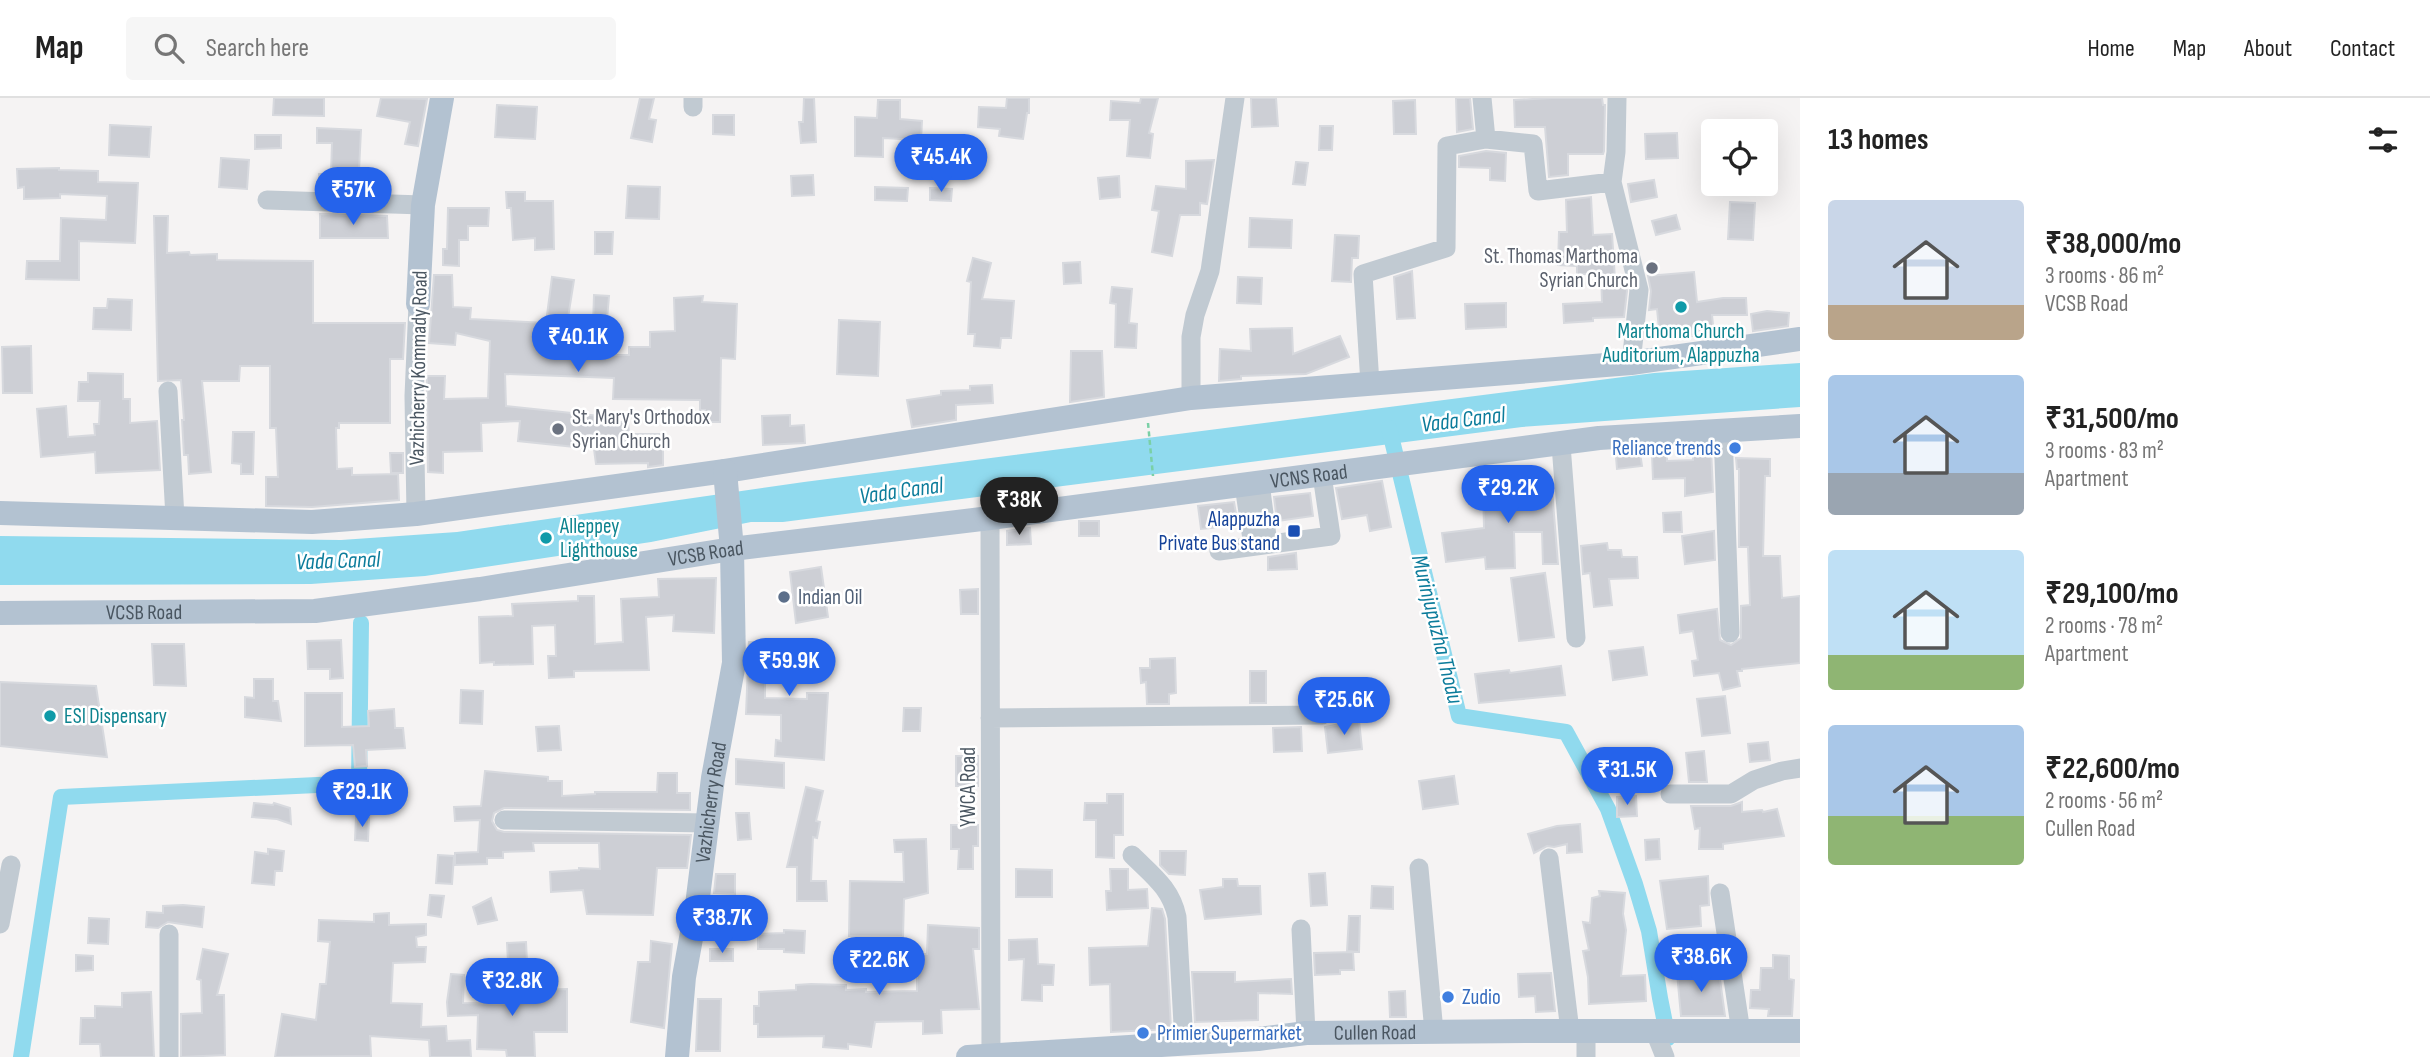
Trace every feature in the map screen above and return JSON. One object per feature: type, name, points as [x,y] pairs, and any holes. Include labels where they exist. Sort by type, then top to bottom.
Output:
[{"type":"main road","name":"Vazhicherry Kommady Road","points":[[418,304],[423,205],[442,98]]},
{"type":"main road","points":[[0,513],[312,522],[416,514],[725,479],[1191,398],[1631,363],[1800,339]]},
{"type":"main road","points":[[1561,445],[1599,439],[1800,426]]},
{"type":"main road","name":"VCNS Road","points":[[1252,484],[1561,445]]},
{"type":"main road","name":"Vazhicherry Road","points":[[677,1057],[684,976],[713,778],[733,680],[731,540],[725,479]]},
{"type":"main road","name":"VCSB Road","points":[[0,613],[315,611],[480,589],[731,540],[990,518],[1252,484]]},
{"type":"main road","name":"Cullen Road","points":[[983,1056],[1258,1039],[1306,1045],[1434,1032],[1800,1031]]},
{"type":"street","points":[[1191,398],[1191,337],[1195,315],[1210,271],[1234,98]]},
{"type":"street","points":[[1482,98],[1486,139]]},
{"type":"street","points":[[1617,98],[1616,152],[1612,182],[1639,290],[1631,363]]},
{"type":"street","points":[[1370,384],[1363,274],[1446,248],[1447,146],[1486,139],[1533,144],[1538,191],[1612,182]]},
{"type":"street","points":[[267,200],[423,205]]},
{"type":"street","name":"Vazhicherry Kommady Road","points":[[416,514],[414,396],[418,304]]},
{"type":"street","points":[[168,391],[175,518]]},
{"type":"street","points":[[1723,431],[1730,633]]},
{"type":"street","points":[[1561,445],[1576,638]]},
{"type":"street","points":[[1219,551],[1331,536],[1322,475]]},
{"type":"street","points":[[1252,484],[1260,545]]},
{"type":"street","name":"YWCA Road","points":[[983,1056],[990,718],[990,518]]},
{"type":"street","points":[[990,718],[1322,715]]},
{"type":"street","points":[[1670,794],[1731,794],[1754,780],[1800,768]]},
{"type":"street","points":[[504,820],[708,823]]},
{"type":"street","points":[[1132,855],[1163,885],[1174,901],[1185,1042]]},
{"type":"street","points":[[1549,858],[1578,1031],[1586,1057]]},
{"type":"street","points":[[0,924],[10,865]]},
{"type":"street","points":[[1419,868],[1434,1032]]},
{"type":"street","points":[[1720,892],[1741,1032]]},
{"type":"street","points":[[1301,929],[1306,1045]]},
{"type":"street","points":[[169,934],[169,1057]]},
{"type":"street","points":[[1665,1057],[1667,1032]]},
{"type":"path","points":[[1148,428],[1154,480]]},
{"type":"water","name":"Vada Canal","points":[[1800,363],[1800,407],[1522,427],[783,522],[751,522],[651,542],[425,576],[311,584],[0,585],[0,536],[341,540],[457,532],[804,482],[1654,373]]},
{"type":"building","points":[[274,98],[324,98],[324,116],[273,115]]},
{"type":"building","points":[[381,98],[427,99],[418,146],[405,144],[410,122],[377,116]]},
{"type":"building","points":[[640,98],[654,98],[649,119],[656,120],[652,142],[631,138]]},
{"type":"building","points":[[804,98],[814,98],[816,142],[801,143],[799,122],[803,122]]},
{"type":"building","points":[[1007,98],[1029,98],[1029,113],[1023,139],[999,136],[1000,129],[978,127],[979,107],[1006,108]]},
{"type":"building","points":[[1141,98],[1158,98],[1149,133],[1153,134],[1150,158],[1127,156],[1130,120],[1110,120],[1111,101],[1140,103]]},
{"type":"building","points":[[1251,98],[1276,98],[1278,126],[1252,127]]},
{"type":"building","points":[[1456,98],[1470,98],[1473,129],[1457,132]]},
{"type":"building","points":[[1602,98],[1605,105],[1604,151],[1603,154],[1568,154],[1568,175],[1549,177],[1545,127],[1515,127],[1514,100]]},
{"type":"building","points":[[878,100],[900,100],[900,119],[922,121],[921,140],[883,138],[883,157],[855,156],[855,117],[877,118]]},
{"type":"building","points":[[1415,100],[1416,134],[1394,134],[1393,101]]},
{"type":"building","points":[[497,105],[537,107],[535,139],[495,137]]},
{"type":"building","points":[[713,115],[734,115],[734,135],[713,134]]},
{"type":"building","points":[[110,125],[151,127],[149,157],[109,155]]},
{"type":"building","points":[[1320,126],[1333,126],[1332,150],[1319,150]]},
{"type":"building","points":[[317,128],[361,130],[358,191],[320,189],[319,174],[331,174],[332,143],[317,143]]},
{"type":"building","points":[[1677,133],[1678,158],[1646,159],[1645,134]]},
{"type":"building","points":[[255,135],[281,135],[281,148],[255,149]]},
{"type":"building","points":[[1486,151],[1506,153],[1505,181],[1490,180],[1490,168],[1459,167],[1459,156]]},
{"type":"building","points":[[221,158],[249,160],[247,189],[219,187]]},
{"type":"building","points":[[1214,160],[1207,204],[1200,203],[1200,215],[1180,215],[1172,256],[1152,252],[1159,211],[1152,210],[1156,186],[1186,189],[1186,161]]},
{"type":"building","points":[[1296,162],[1308,163],[1305,185],[1293,184]]},
{"type":"building","points":[[17,169],[98,171],[98,182],[138,183],[135,243],[79,241],[79,280],[26,279],[27,261],[60,261],[61,218],[106,220],[107,196],[60,194],[60,198],[24,199],[24,187],[18,188]]},
{"type":"building","points":[[813,175],[814,195],[792,196],[791,176]]},
{"type":"building","points":[[1119,176],[1120,197],[1100,199],[1098,178]]},
{"type":"building","points":[[1654,180],[1657,197],[1631,202],[1628,184]]},
{"type":"building","points":[[628,186],[660,187],[659,219],[626,218]]},
{"type":"building","points":[[875,187],[908,188],[907,201],[875,200]]},
{"type":"building","points":[[930,188],[952,189],[951,201],[930,200]]},
{"type":"building","points":[[506,192],[525,192],[525,201],[553,201],[554,249],[535,250],[535,238],[513,240],[511,208],[507,208]]},
{"type":"building","points":[[1591,197],[1593,235],[1612,234],[1615,279],[1624,279],[1627,291],[1624,317],[1564,323],[1563,304],[1602,302],[1601,274],[1577,274],[1577,266],[1558,265],[1559,232],[1567,232],[1566,200]]},
{"type":"building","points":[[1730,202],[1755,203],[1753,240],[1728,239]]},
{"type":"building","points":[[448,208],[489,208],[488,226],[468,226],[468,240],[459,240],[459,266],[443,265],[443,249],[447,249]]},
{"type":"building","points":[[320,214],[387,216],[388,238],[320,238]]},
{"type":"building","points":[[1676,215],[1680,229],[1656,235],[1652,221]]},
{"type":"building","points":[[154,216],[168,216],[167,253],[217,254],[217,260],[313,261],[313,323],[405,323],[403,359],[390,359],[390,423],[339,423],[339,428],[336,428],[337,469],[352,468],[352,475],[398,474],[399,500],[312,507],[266,506],[266,477],[278,477],[276,428],[270,428],[270,366],[240,366],[239,381],[202,381],[211,472],[189,474],[188,455],[184,455],[181,380],[158,381]]},
{"type":"building","points":[[1250,218],[1292,220],[1291,248],[1249,247]]},
{"type":"building","points":[[595,232],[613,232],[612,254],[595,254]]},
{"type":"building","points":[[1335,235],[1359,236],[1358,258],[1352,258],[1351,282],[1332,281]]},
{"type":"building","points":[[973,258],[991,263],[982,299],[1014,301],[1011,338],[1001,338],[1000,348],[974,346],[975,334],[968,334],[971,282],[967,281]]},
{"type":"building","points":[[1080,262],[1081,283],[1064,284],[1063,263]]},
{"type":"building","points":[[1412,271],[1415,318],[1397,319],[1394,277]]},
{"type":"building","name":"Marthoma Church Auditorium, Alappuzha","points":[[1694,272],[1697,302],[1746,298],[1747,315],[1712,315],[1714,334],[1660,339],[1657,309],[1649,310],[1651,291],[1648,276]]},
{"type":"building","points":[[434,275],[452,275],[453,307],[471,308],[470,319],[546,323],[552,277],[574,280],[567,324],[593,325],[594,295],[609,296],[604,355],[629,355],[629,347],[650,347],[650,332],[675,331],[674,298],[703,296],[702,302],[737,304],[735,359],[721,358],[720,422],[705,422],[705,410],[700,410],[700,400],[613,399],[614,378],[505,374],[506,406],[599,416],[598,422],[628,422],[629,434],[663,434],[663,465],[648,467],[648,463],[596,464],[594,449],[518,441],[520,421],[481,423],[482,451],[443,452],[443,473],[428,472],[427,376],[445,376],[444,399],[488,398],[490,341],[456,333],[455,345],[429,343]]},
{"type":"building","points":[[1238,277],[1262,278],[1261,304],[1237,303]]},
{"type":"building","points":[[1112,287],[1132,289],[1129,323],[1137,324],[1136,348],[1115,347],[1116,304],[1110,303]]},
{"type":"building","points":[[108,299],[132,300],[131,330],[93,329],[94,308],[107,308]]},
{"type":"building","points":[[1506,303],[1506,327],[1466,329],[1465,304]]},
{"type":"building","points":[[1767,311],[1789,313],[1788,326],[1753,331],[1751,314]]},
{"type":"building","points":[[839,320],[880,322],[878,376],[837,374]]},
{"type":"building","points":[[1292,328],[1293,354],[1340,336],[1349,357],[1306,374],[1241,376],[1241,379],[1219,381],[1220,349],[1251,351],[1250,329]]},
{"type":"building","points":[[31,346],[32,393],[3,393],[2,347]]},
{"type":"building","points":[[1071,351],[1102,351],[1104,397],[1070,402]]},
{"type":"building","points":[[88,373],[123,374],[123,399],[130,399],[130,423],[157,421],[160,470],[96,473],[95,452],[41,457],[37,409],[66,406],[68,437],[95,435],[94,424],[99,424],[100,401],[78,401],[79,382],[88,382]]},
{"type":"building","points":[[992,385],[993,403],[956,405],[956,420],[912,427],[907,400],[941,395],[941,391],[970,390],[970,386]]},
{"type":"building","points":[[790,415],[790,426],[804,425],[805,443],[763,445],[762,416]]},
{"type":"building","points":[[233,432],[254,432],[253,474],[241,474],[241,464],[232,463]]},
{"type":"building","points":[[1711,448],[1713,492],[1685,496],[1685,478],[1653,479],[1652,455],[1667,454],[1667,461],[1693,460],[1693,449]]},
{"type":"building","points":[[390,453],[403,453],[403,473],[391,473]]},
{"type":"building","points":[[1640,453],[1642,466],[1617,469],[1616,457]]},
{"type":"building","points":[[1736,458],[1770,459],[1770,476],[1765,476],[1763,556],[1780,556],[1782,598],[1800,596],[1800,663],[1742,669],[1737,671],[1740,686],[1723,690],[1719,673],[1694,676],[1692,661],[1698,660],[1693,631],[1680,633],[1678,615],[1717,609],[1720,640],[1731,645],[1741,638],[1741,606],[1750,605],[1748,547],[1739,547],[1739,469]]},
{"type":"building","points":[[1551,477],[1558,564],[1543,564],[1542,532],[1514,532],[1515,568],[1486,569],[1485,557],[1446,562],[1442,533],[1484,528],[1483,485],[1521,484],[1521,478]]},
{"type":"building","points":[[1382,481],[1391,527],[1370,531],[1367,515],[1342,519],[1336,488]]},
{"type":"building","points":[[1310,493],[1313,516],[1277,521],[1274,497]]},
{"type":"building","points":[[1234,502],[1238,525],[1201,529],[1198,506]]},
{"type":"building","points":[[1681,512],[1682,532],[1664,532],[1663,513]]},
{"type":"building","points":[[1079,521],[1099,521],[1099,536],[1079,536]]},
{"type":"building","points":[[1030,528],[1031,544],[1007,545],[1007,531]]},
{"type":"building","points":[[1714,531],[1715,560],[1685,564],[1682,536]]},
{"type":"building","points":[[1607,543],[1608,550],[1621,550],[1622,557],[1637,557],[1638,578],[1609,579],[1612,605],[1594,607],[1590,573],[1583,574],[1581,546]]},
{"type":"building","points":[[1296,553],[1297,569],[1268,570],[1268,557]]},
{"type":"building","points":[[821,567],[828,617],[796,623],[790,572]]},
{"type":"building","points":[[1545,573],[1554,637],[1519,641],[1511,578]]},
{"type":"building","points":[[716,578],[714,633],[673,631],[674,615],[646,617],[649,670],[574,671],[574,677],[549,678],[548,656],[556,656],[555,625],[532,626],[533,664],[480,663],[479,617],[513,616],[512,604],[578,601],[578,596],[594,596],[595,644],[623,642],[621,599],[659,597],[658,579]]},
{"type":"building","points":[[978,589],[978,614],[961,614],[960,590]]},
{"type":"building","points":[[341,640],[343,678],[330,679],[330,669],[308,669],[307,641]]},
{"type":"building","points":[[749,642],[820,644],[820,667],[799,667],[798,675],[765,675],[765,698],[807,699],[807,693],[828,693],[824,760],[775,756],[776,740],[781,741],[781,715],[746,714]]},
{"type":"building","points":[[152,644],[184,644],[186,686],[154,685]]},
{"type":"building","points":[[1643,647],[1647,675],[1613,680],[1609,651]]},
{"type":"building","points":[[1175,658],[1176,693],[1169,694],[1169,704],[1147,704],[1146,682],[1141,683],[1140,668],[1150,668],[1150,659]]},
{"type":"building","points":[[1561,666],[1565,695],[1479,703],[1475,674],[1509,670],[1510,673]]},
{"type":"building","points":[[1250,671],[1266,671],[1266,703],[1250,703]]},
{"type":"building","points":[[254,679],[273,679],[273,701],[278,701],[281,721],[245,717],[245,697],[254,698]]},
{"type":"building","name":"ESI Dispensary","points":[[0,682],[96,686],[107,757],[0,746]]},
{"type":"building","points":[[461,690],[483,691],[482,724],[460,723]]},
{"type":"building","points":[[305,693],[342,693],[342,727],[369,726],[368,711],[394,709],[395,728],[403,728],[405,748],[366,750],[367,766],[355,767],[353,745],[305,746]]},
{"type":"building","points":[[1725,696],[1730,733],[1702,736],[1697,699]]},
{"type":"building","points":[[904,708],[921,708],[920,731],[903,731]]},
{"type":"building","points":[[1359,720],[1362,749],[1328,753],[1325,727]]},
{"type":"building","points":[[559,726],[561,750],[538,751],[536,727]]},
{"type":"building","points":[[1301,727],[1302,751],[1274,752],[1273,728]]},
{"type":"building","points":[[1768,742],[1770,760],[1750,762],[1748,744]]},
{"type":"building","points":[[1704,751],[1707,782],[1689,782],[1686,753]]},
{"type":"building","points":[[956,756],[978,756],[978,786],[956,786]]},
{"type":"building","points":[[736,759],[784,763],[784,788],[736,784]]},
{"type":"building","points":[[485,771],[548,777],[548,781],[562,781],[562,796],[595,792],[657,792],[658,773],[677,773],[677,793],[690,793],[690,810],[504,808],[494,813],[492,821],[497,830],[504,832],[691,835],[687,868],[657,868],[653,915],[587,914],[583,890],[551,892],[550,872],[579,868],[600,869],[599,843],[533,843],[534,851],[503,852],[503,858],[487,858],[487,864],[455,865],[455,853],[478,852],[480,820],[455,821],[454,807],[481,806]]},
{"type":"building","points":[[1454,776],[1458,804],[1423,809],[1419,781]]},
{"type":"building","points":[[806,787],[823,791],[816,821],[820,822],[817,838],[813,837],[811,881],[826,881],[827,901],[797,901],[797,867],[787,867]]},
{"type":"building","points":[[1107,794],[1123,794],[1123,835],[1114,835],[1114,858],[1096,857],[1096,820],[1084,820],[1085,803],[1107,803]]},
{"type":"building","points":[[1636,796],[1637,816],[1617,817],[1617,797]]},
{"type":"building","points":[[1742,802],[1742,812],[1777,809],[1784,836],[1723,844],[1723,849],[1699,849],[1700,828],[1695,829],[1691,806],[1731,806]]},
{"type":"building","points":[[254,803],[274,803],[290,808],[291,824],[277,819],[252,817]]},
{"type":"building","points":[[736,813],[749,813],[751,839],[738,840]]},
{"type":"building","points":[[356,817],[369,818],[368,841],[355,840]]},
{"type":"building","points":[[1580,824],[1582,852],[1567,853],[1567,844],[1547,846],[1534,853],[1528,834],[1557,826]]},
{"type":"building","points":[[951,825],[978,825],[978,846],[973,846],[973,869],[958,869],[959,849],[951,849]]},
{"type":"building","points":[[926,839],[928,893],[904,899],[903,937],[849,936],[850,881],[904,882],[903,852],[895,852],[894,840]]},
{"type":"building","points":[[1659,839],[1660,859],[1646,860],[1645,840]]},
{"type":"building","points":[[268,849],[284,851],[282,871],[275,871],[274,885],[252,883],[255,852],[268,854]]},
{"type":"building","points":[[1160,851],[1186,851],[1185,875],[1169,874],[1160,865]]},
{"type":"building","points":[[438,855],[454,856],[452,884],[436,883]]},
{"type":"building","points":[[1016,869],[1052,870],[1052,897],[1016,897]]},
{"type":"building","points":[[1110,869],[1128,869],[1128,890],[1147,889],[1148,908],[1107,910],[1106,891],[1111,891]]},
{"type":"building","points":[[1325,873],[1327,905],[1311,906],[1309,874]]},
{"type":"building","points":[[716,874],[735,874],[735,894],[714,893]]},
{"type":"building","points":[[1708,876],[1709,905],[1700,906],[1701,926],[1667,929],[1660,881]]},
{"type":"building","points":[[1223,879],[1237,879],[1238,886],[1260,886],[1261,914],[1205,919],[1200,890],[1223,887]]},
{"type":"building","points":[[1372,886],[1393,887],[1393,909],[1371,908]]},
{"type":"building","points":[[1599,891],[1625,893],[1623,914],[1626,930],[1621,976],[1645,975],[1646,1001],[1589,1004],[1583,951],[1589,950],[1583,922],[1590,923],[1592,898],[1600,896]]},
{"type":"building","points":[[430,895],[444,896],[441,917],[428,915]]},
{"type":"building","points":[[491,898],[497,920],[478,924],[473,907]]},
{"type":"building","points":[[163,906],[204,907],[202,927],[168,922],[158,928],[146,927],[147,912],[163,913]]},
{"type":"building","points":[[1152,908],[1162,909],[1165,919],[1171,1029],[1111,1032],[1110,984],[1090,985],[1089,948],[1148,946]]},
{"type":"building","points":[[389,913],[389,925],[426,924],[426,935],[416,937],[417,947],[426,947],[425,962],[393,963],[391,1003],[422,1004],[421,1027],[446,1026],[447,1041],[470,1040],[471,1057],[430,1057],[429,1040],[370,1036],[371,1056],[275,1057],[282,1014],[316,1020],[320,984],[326,984],[330,942],[318,941],[319,920],[374,922],[374,914]]},
{"type":"building","points":[[1349,916],[1360,916],[1359,952],[1347,951]]},
{"type":"building","points":[[89,918],[109,919],[108,944],[88,943]]},
{"type":"building","points":[[928,925],[979,928],[979,949],[973,949],[979,1009],[941,1010],[942,1033],[923,1034],[923,1021],[875,1022],[871,1047],[848,1044],[848,1049],[823,1047],[824,1036],[758,1037],[758,1024],[754,1024],[754,1006],[759,1006],[759,992],[796,990],[796,985],[811,984],[846,985],[846,990],[866,989],[866,992],[917,991],[917,954],[927,954]]},
{"type":"building","points":[[784,930],[805,931],[804,953],[784,952],[784,949],[758,949],[758,934],[784,933]]},
{"type":"building","points":[[1037,939],[1038,964],[1054,965],[1053,985],[1042,985],[1042,1001],[1022,1000],[1024,959],[1009,960],[1009,940]]},
{"type":"building","points":[[651,941],[672,944],[664,1028],[631,1022],[638,962],[650,962]]},
{"type":"building","points":[[526,942],[527,962],[508,963],[507,943]]},
{"type":"building","points":[[203,949],[228,954],[217,995],[224,995],[225,1055],[181,1057],[181,1014],[202,1013],[201,980],[197,979]]},
{"type":"building","points":[[710,949],[733,949],[733,961],[710,961]]},
{"type":"building","points":[[1353,952],[1354,970],[1340,970],[1340,974],[1315,975],[1314,953]]},
{"type":"building","points":[[76,955],[93,956],[93,970],[76,971]]},
{"type":"building","points":[[1773,955],[1789,956],[1789,979],[1794,980],[1792,1016],[1768,1016],[1769,1009],[1750,1008],[1751,990],[1760,990],[1761,968],[1773,968]]},
{"type":"building","points":[[1192,972],[1235,972],[1235,982],[1291,979],[1292,994],[1258,993],[1258,1020],[1195,1022]]},
{"type":"building","points":[[1719,972],[1725,1016],[1681,1016],[1677,973]]},
{"type":"building","points":[[1551,973],[1555,1011],[1536,1012],[1535,996],[1519,997],[1518,974]]},
{"type":"building","points":[[451,974],[464,975],[463,1003],[506,1004],[505,999],[536,998],[536,990],[567,989],[567,1032],[534,1032],[535,1057],[507,1057],[506,1050],[477,1049],[478,1015],[448,1016]]},
{"type":"building","points":[[1405,991],[1406,1017],[1390,1017],[1389,992]]},
{"type":"building","points":[[151,992],[154,1057],[101,1057],[100,1044],[80,1044],[81,1018],[95,1018],[95,1006],[122,1007],[122,993]]},
{"type":"building","points":[[698,999],[721,999],[720,1051],[696,1051]]},
{"type":"waterway","name":"Murinjupuzha Thodu","points":[[1389,428],[1459,716],[1566,732],[1608,809],[1635,884],[1649,931],[1668,1038]]},
{"type":"waterway","points":[[21,1057],[61,797],[359,783],[361,623]]},
{"type":"place","name":"St. Thomas Marthoma Syrian Church","points":[[1652,268]]},
{"type":"place","name":"Marthoma Church Auditorium, Alappuzha","points":[[1681,307]]},
{"type":"place","name":"St. Mary's Orthodox Syrian Church","points":[[558,429]]},
{"type":"place","name":"Reliance trends","points":[[1735,448]]},
{"type":"place","name":"Alappuzha Private Bus stand","points":[[1294,531]]},
{"type":"place","name":"Alleppey Lighthouse","points":[[546,538]]},
{"type":"place","name":"Indian Oil","points":[[784,597]]},
{"type":"place","name":"ESI Dispensary","points":[[50,716]]},
{"type":"place","name":"Zudio","points":[[1448,997]]},
{"type":"place","name":"Primier Supermarket","points":[[1143,1033]]}]
